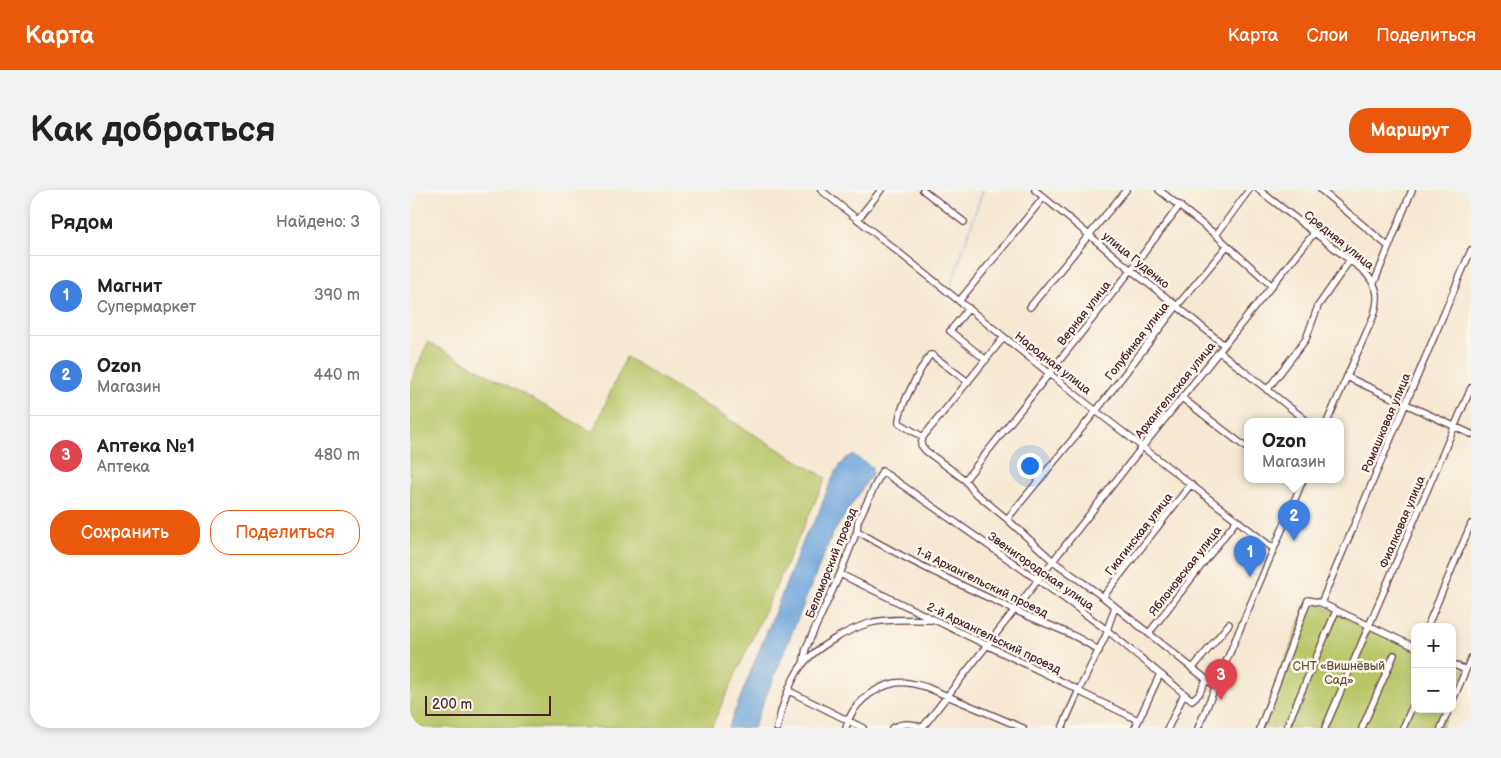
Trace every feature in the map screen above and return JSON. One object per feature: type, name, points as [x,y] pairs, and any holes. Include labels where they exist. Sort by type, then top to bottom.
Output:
[{"type":"street","name":"Народная улица","points":[[821,190],[1096,411],[1274,549]]},
{"type":"street","points":[[858,219],[881,190]]},
{"type":"street","points":[[923,190],[964,222]]},
{"type":"street","name":"улица Гуденко","points":[[1035,190],[1224,345]]},
{"type":"street","points":[[1030,307],[1126,190]]},
{"type":"street","points":[[1158,190],[1180,205],[1216,235],[1272,286]]},
{"type":"street","points":[[1216,235],[1249,190]]},
{"type":"street","name":"Средняя улица","points":[[1259,190],[1364,271],[1374,283],[1378,292],[1378,302],[1347,377]]},
{"type":"street","points":[[1321,190],[1389,247]]},
{"type":"street","points":[[1374,283],[1412,190]]},
{"type":"street","points":[[960,300],[1044,197]]},
{"type":"street","name":"Верная улица","points":[[965,480],[1180,205]]},
{"type":"street","name":"Архангельская улица","points":[[1037,581],[1314,232]]},
{"type":"street","name":"Голубиная улица","points":[[1007,519],[1096,411],[1177,306],[1227,246]]},
{"type":"street","name":"Ромашковая улица","points":[[1321,603],[1471,250]]},
{"type":"street","points":[[1267,390],[1306,339],[1318,306],[1350,260]]},
{"type":"street","points":[[969,308],[950,329],[950,333],[986,360]]},
{"type":"street","points":[[968,382],[930,355],[903,405],[898,418],[899,423],[923,437],[968,382],[986,360],[1004,337]]},
{"type":"street","points":[[1220,352],[1303,418]]},
{"type":"street","points":[[1329,418],[1347,377],[1471,434]]},
{"type":"street","name":"Фиалковая улица","points":[[1325,728],[1471,388]]},
{"type":"street","points":[[1182,398],[1244,446]]},
{"type":"street","name":"Звенигородская улица","points":[[923,437],[921,445],[926,451],[965,480],[973,491],[1053,561],[1149,633],[1216,687]]},
{"type":"street","name":"Звенигородская улица","points":[[882,471],[1037,581],[1066,599],[1184,694]]},
{"type":"street","name":"Беломорский проезд","points":[[777,728],[789,691],[803,664],[806,648],[840,574],[857,531],[858,521],[882,471]]},
{"type":"street","points":[[1292,483],[1299,489]]},
{"type":"street","points":[[1201,727],[1302,483]]},
{"type":"street","name":"Гиагинская улица","points":[[1102,597],[1191,484]]},
{"type":"street","name":"Яблоновская улица","points":[[1149,633],[1236,521]]},
{"type":"street","points":[[1429,623],[1471,524]]},
{"type":"street","name":"1-й Архангельский проезд","points":[[857,531],[879,544],[1015,610],[1076,637],[1099,651]]},
{"type":"street","name":"2-й Архангельский проезд","points":[[840,574],[1138,720]]},
{"type":"street","points":[[892,728],[904,724],[923,728],[1037,581]]},
{"type":"street","points":[[1260,728],[1307,601],[1321,603],[1411,645]]},
{"type":"street","points":[[1062,728],[1108,631],[1115,607]]},
{"type":"street","points":[[1286,728],[1336,611]]},
{"type":"street","name":"Беломорский проезд","points":[[803,664],[817,651],[852,630],[872,623],[899,620],[933,620]]},
{"type":"street","points":[[1192,669],[1229,624]]},
{"type":"street","points":[[1362,728],[1394,655]]},
{"type":"street","points":[[1456,693],[1471,658]]},
{"type":"street","points":[[1456,666],[1466,670]]},
{"type":"street","points":[[1135,728],[1160,674]]},
{"type":"street","points":[[1168,728],[1184,694],[1192,700],[1199,694],[1206,680]]},
{"type":"street","points":[[846,728],[852,712],[864,698],[873,692],[896,683],[914,684],[948,695],[1023,728]]},
{"type":"street","points":[[789,691],[863,728]]},
{"type":"street","points":[[1403,728],[1411,709]]},
{"type":"street","points":[[1441,728],[1447,713]]},
{"type":"green space","points":[[428,342],[593,432],[626,357],[826,478],[711,728],[410,728],[410,384]]},
{"type":"green space","name":"СНТ «Вишнёвый Cад»","points":[[1308,600],[1411,645],[1411,713],[1447,713],[1441,728],[1260,728]]},
{"type":"green space","points":[[1456,666],[1466,670],[1456,693]]},
{"type":"water","points":[[853,455],[872,467],[872,474],[832,535],[753,728],[728,728],[807,532],[816,519],[835,473],[846,459]]},
{"type":"waterway","points":[[951,286],[983,190]]},
{"type":"place","name":"Ozon","points":[[1294,541]]},
{"type":"place","name":"Магнит","points":[[1250,577]]},
{"type":"place","name":"Аптека №1","points":[[1221,700]]}]
